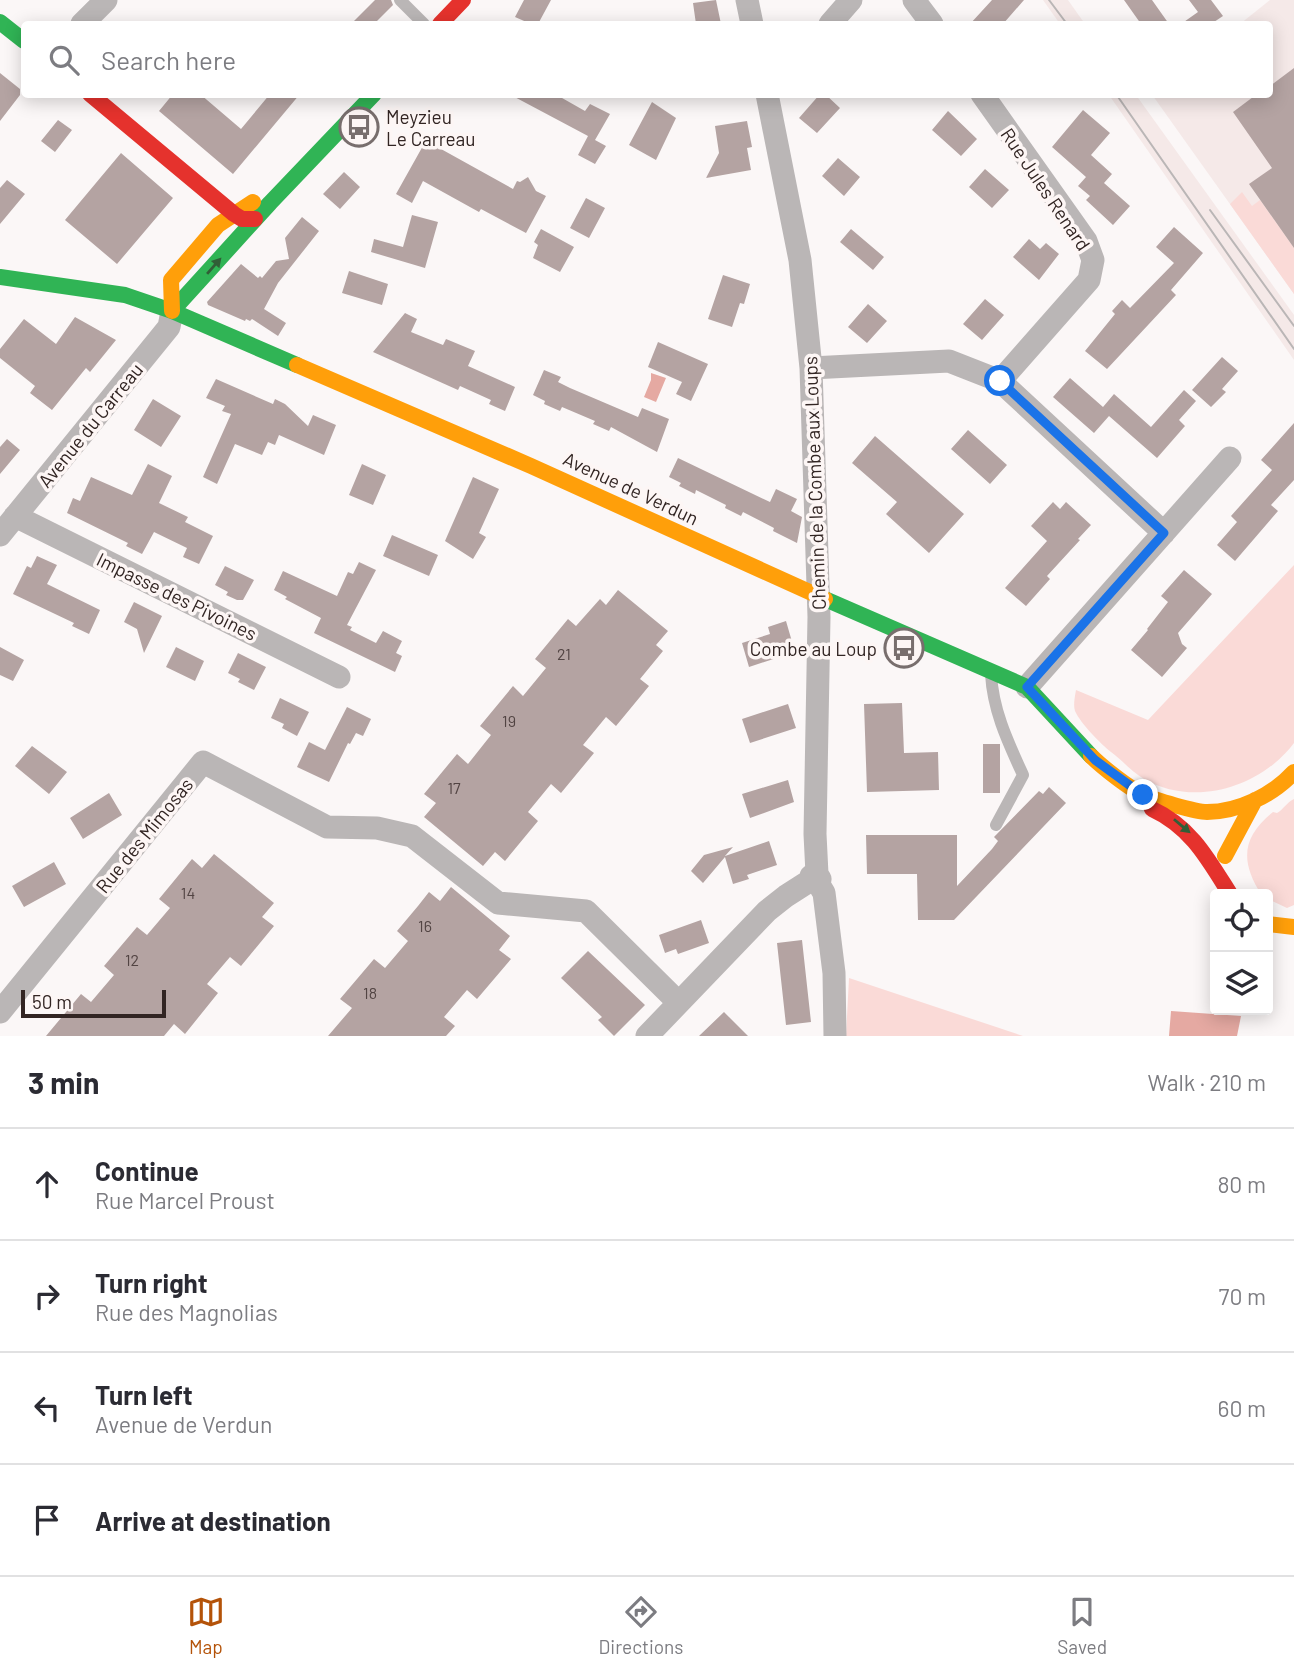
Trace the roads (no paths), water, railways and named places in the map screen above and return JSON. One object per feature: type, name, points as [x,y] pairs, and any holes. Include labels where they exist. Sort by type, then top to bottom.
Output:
[{"type":"main road","points":[[443,21],[462,0]]},
{"type":"main road","points":[[0,22],[21,39]]},
{"type":"main road","points":[[95,98],[234,214],[242,219],[256,219]]},
{"type":"main road","name":"Avenue du Carreau","points":[[172,311],[370,98]]},
{"type":"main road","name":"Avenue du Carreau","points":[[172,311],[172,280],[213,231],[244,206],[282,190]]},
{"type":"main road","name":"Avenue de Verdun","points":[[0,277],[125,295],[172,311],[543,471],[741,562],[990,671],[1035,695],[1095,760],[1143,795],[1205,812]]},
{"type":"main road","points":[[1035,695],[1084,766],[1132,802],[1170,816],[1190,832],[1229,889]]},
{"type":"main road","points":[[1231,889],[1221,840],[1205,812],[1255,800],[1283,784],[1294,772]]},
{"type":"main road","points":[[1225,856],[1255,800]]},
{"type":"street","points":[[85,21],[106,0]]},
{"type":"street","points":[[747,0],[751,21]]},
{"type":"street","points":[[833,21],[851,0]]},
{"type":"street","points":[[914,0],[930,21]]},
{"type":"street","name":"Chemin de la Combe aux Loups","points":[[768,98],[800,260],[811,368],[819,596],[815,879],[824,893],[834,974],[835,1036]]},
{"type":"street","name":"Rue Jules Renard","points":[[985,98],[1086,241],[1093,260],[1089,281],[1000,381]]},
{"type":"street","name":"Avenue du Carreau","points":[[0,535],[169,327],[172,311]]},
{"type":"street","points":[[811,368],[949,361],[1000,381],[1164,533]]},
{"type":"street","points":[[1035,695],[1164,533],[1230,458]]},
{"type":"street","name":"Impasse des Pivoines","points":[[15,516],[339,677]]},
{"type":"street","name":"Rue des Mimosas","points":[[0,1012],[203,762],[327,828],[377,828],[412,836],[498,903],[586,912],[678,1002]]},
{"type":"street","points":[[647,1036],[767,911],[815,879]]},
{"type":"lane","points":[[400,0],[422,21]]},
{"type":"lane","points":[[990,671],[992,698],[1023,775],[996,825]]},
{"type":"tram line","points":[[1049,0],[1065,21]]},
{"type":"tram line","points":[[1119,98],[1294,349]]},
{"type":"tram line","points":[[1210,210],[1294,326]]},
{"type":"place","name":"Meyzieu Le Carreau","points":[[359,127]]},
{"type":"place","name":"Combe au Loup","points":[[904,648]]}]
